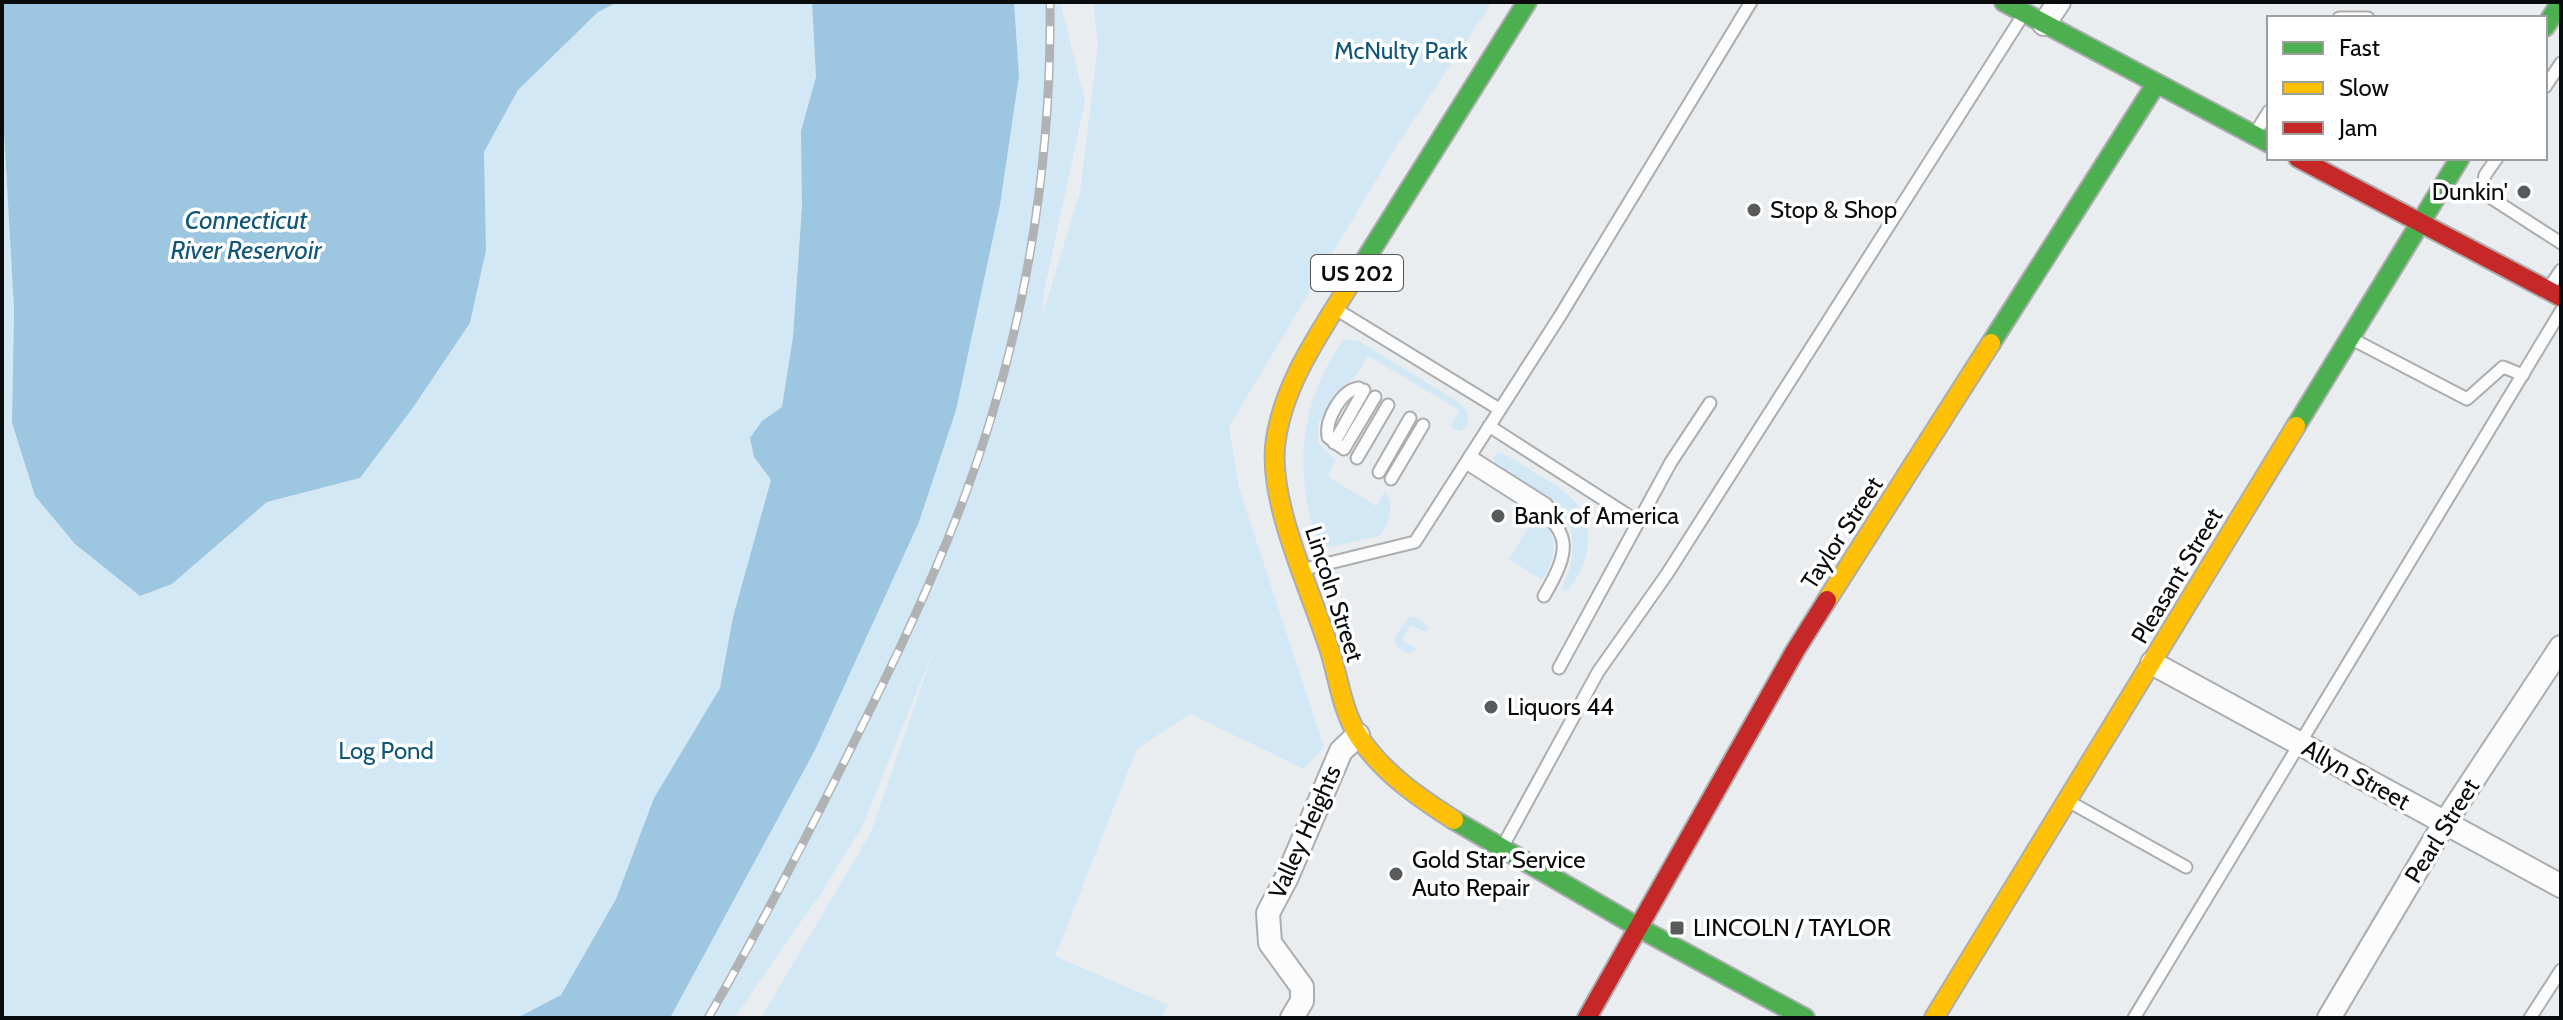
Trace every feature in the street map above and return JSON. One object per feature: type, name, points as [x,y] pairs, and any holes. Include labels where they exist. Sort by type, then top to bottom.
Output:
[{"type":"street","name":"Lincoln Street","points":[[1527,2],[1309,350],[1282,409],[1275,450],[1281,508],[1330,652],[1345,708],[1358,735],[1376,759],[1412,793],[1502,848],[1805,1018]]},
{"type":"street","points":[[2004,2],[2262,139]]},
{"type":"street","points":[[2034,19],[2059,2]]},
{"type":"street","points":[[2547,24],[2561,2]]},
{"type":"street","name":"Taylor Street","points":[[1587,1018],[1795,651],[2156,84]]},
{"type":"street","points":[[2302,160],[2554,293]]},
{"type":"street","name":"Pleasant Street","points":[[1934,1018],[2459,160]]},
{"type":"street","name":"Pearl Street","points":[[2329,1018],[2444,824],[2561,647]]},
{"type":"street","name":"Allyn Street","points":[[2152,663],[2561,886]]},
{"type":"street","name":"Valley Heights","points":[[1292,1018],[1302,1001],[1302,987],[1270,943],[1268,913],[1287,877],[1341,751],[1358,735]]},
{"type":"lane","points":[[1300,570],[1412,544],[1560,316],[1751,2]]},
{"type":"lane","points":[[1502,848],[1598,672],[1675,561],[2034,19]]},
{"type":"lane","points":[[2547,84],[2561,63]]},
{"type":"lane","points":[[2262,139],[2267,119]]},
{"type":"lane","points":[[2496,160],[2485,175],[2482,192],[2561,243]]},
{"type":"lane","points":[[2554,293],[2561,270]]},
{"type":"lane","points":[[1335,309],[1499,409]]},
{"type":"lane","points":[[2134,1018],[2561,311]]},
{"type":"lane","points":[[2349,337],[2467,399],[2503,367],[2523,375]]},
{"type":"lane","points":[[1353,388],[1366,392],[1339,446],[1327,431],[1329,421],[1346,392],[1353,388]]},
{"type":"lane","points":[[1559,668],[1637,521],[1710,403]]},
{"type":"lane","points":[[1357,458],[1388,405]]},
{"type":"lane","points":[[1379,472],[1410,418]]},
{"type":"lane","points":[[1391,479],[1423,425]]},
{"type":"lane","points":[[1489,426],[1637,521]]},
{"type":"lane","points":[[1468,460],[1542,511],[1558,527],[1563,539],[1563,555],[1558,572],[1544,596]]},
{"type":"lane","points":[[2067,801],[2186,867]]},
{"type":"lane","points":[[2530,1018],[2561,970]]},
{"type":"green space","name":"Log Pond","points":[[618,2],[812,2],[816,77],[801,131],[802,206],[793,337],[782,408],[762,421],[754,457],[771,480],[733,617],[720,688],[654,798],[616,899],[561,995],[517,1018],[2,1018],[2,95],[14,310],[12,424],[35,496],[75,544],[140,596],[172,584],[267,502],[360,478],[412,409],[470,323],[486,250],[484,152],[518,90],[598,12]]},
{"type":"green space","name":"McNulty Park","points":[[1014,2],[1060,2],[1085,102],[1044,291],[1042,316],[1080,192],[1098,45],[1093,2],[1492,2],[1399,142],[1229,426],[1239,488],[1324,747],[1304,769],[1190,714],[1137,749],[1055,956],[1168,1005],[1161,1018],[761,1018],[870,834],[936,644],[862,827],[823,890],[734,1018],[670,1018],[815,750],[919,522],[956,410],[1000,205],[1019,76]]},
{"type":"green space","points":[[1345,339],[1359,341],[1457,401],[1467,411],[1468,420],[1461,431],[1453,429],[1451,425],[1459,410],[1368,356],[1357,374],[1335,394],[1318,424],[1318,443],[1335,460],[1328,476],[1376,506],[1385,491],[1390,502],[1390,514],[1379,536],[1330,547],[1319,544],[1321,540],[1312,524],[1305,490],[1304,444],[1313,399],[1321,378]]},
{"type":"green space","points":[[1497,453],[1512,458],[1559,487],[1577,504],[1584,516],[1588,541],[1586,554],[1567,591],[1562,588],[1570,566],[1572,543],[1567,521],[1553,502],[1494,464],[1493,458]]},
{"type":"green space","points":[[1536,515],[1549,529],[1554,545],[1551,563],[1542,580],[1509,559]]},
{"type":"green space","points":[[1409,617],[1421,620],[1429,629],[1426,632],[1411,625],[1402,640],[1416,649],[1409,654],[1394,642]]},
{"type":"water","name":"Connecticut River Reservoir","points":[[2,2],[618,2],[598,12],[518,90],[484,152],[486,250],[470,323],[412,409],[360,478],[267,502],[172,584],[140,596],[75,544],[35,496],[12,423],[14,310],[2,95]]},
{"type":"water","points":[[812,2],[1014,2],[1019,76],[1000,205],[956,410],[919,522],[815,750],[670,1018],[517,1018],[561,995],[616,899],[654,798],[720,688],[733,617],[771,480],[754,457],[750,438],[762,421],[782,407],[793,337],[802,206],[801,131],[816,77]]},
{"type":"railway","points":[[708,1018],[788,872],[919,607],[950,535],[985,438],[1003,378],[1030,254],[1046,129],[1050,2]]},
{"type":"traffic: fast","points":[[1350,284],[1527,2]]},
{"type":"traffic: fast","points":[[2004,2],[2267,142]]},
{"type":"traffic: fast","points":[[2547,24],[2561,2]]},
{"type":"traffic: fast","points":[[1991,343],[2156,84]]},
{"type":"traffic: fast","points":[[2296,426],[2459,160]]},
{"type":"traffic: fast","points":[[1454,820],[1643,930],[1805,1018]]},
{"type":"traffic: slow","points":[[1350,284],[1303,362],[1285,403],[1275,447],[1279,496],[1285,523],[1353,727],[1368,750],[1390,773],[1454,820]]},
{"type":"traffic: slow","points":[[1827,600],[1991,343]]},
{"type":"traffic: slow","points":[[1934,1018],[2296,426]]},
{"type":"traffic: jam","points":[[2302,160],[2561,297]]},
{"type":"traffic: jam","points":[[1587,1018],[1827,600]]},
{"type":"place","name":"Dunkin'","points":[[2524,192]]},
{"type":"place","name":"Stop & Shop","points":[[1754,210]]},
{"type":"place","name":"Bank of America","points":[[1498,516]]},
{"type":"place","name":"Liquors 44","points":[[1491,707]]},
{"type":"place","name":"Gold Star Service Auto Repair","points":[[1396,874]]},
{"type":"place","name":"LINCOLN / TAYLOR","points":[[1677,928]]}]
